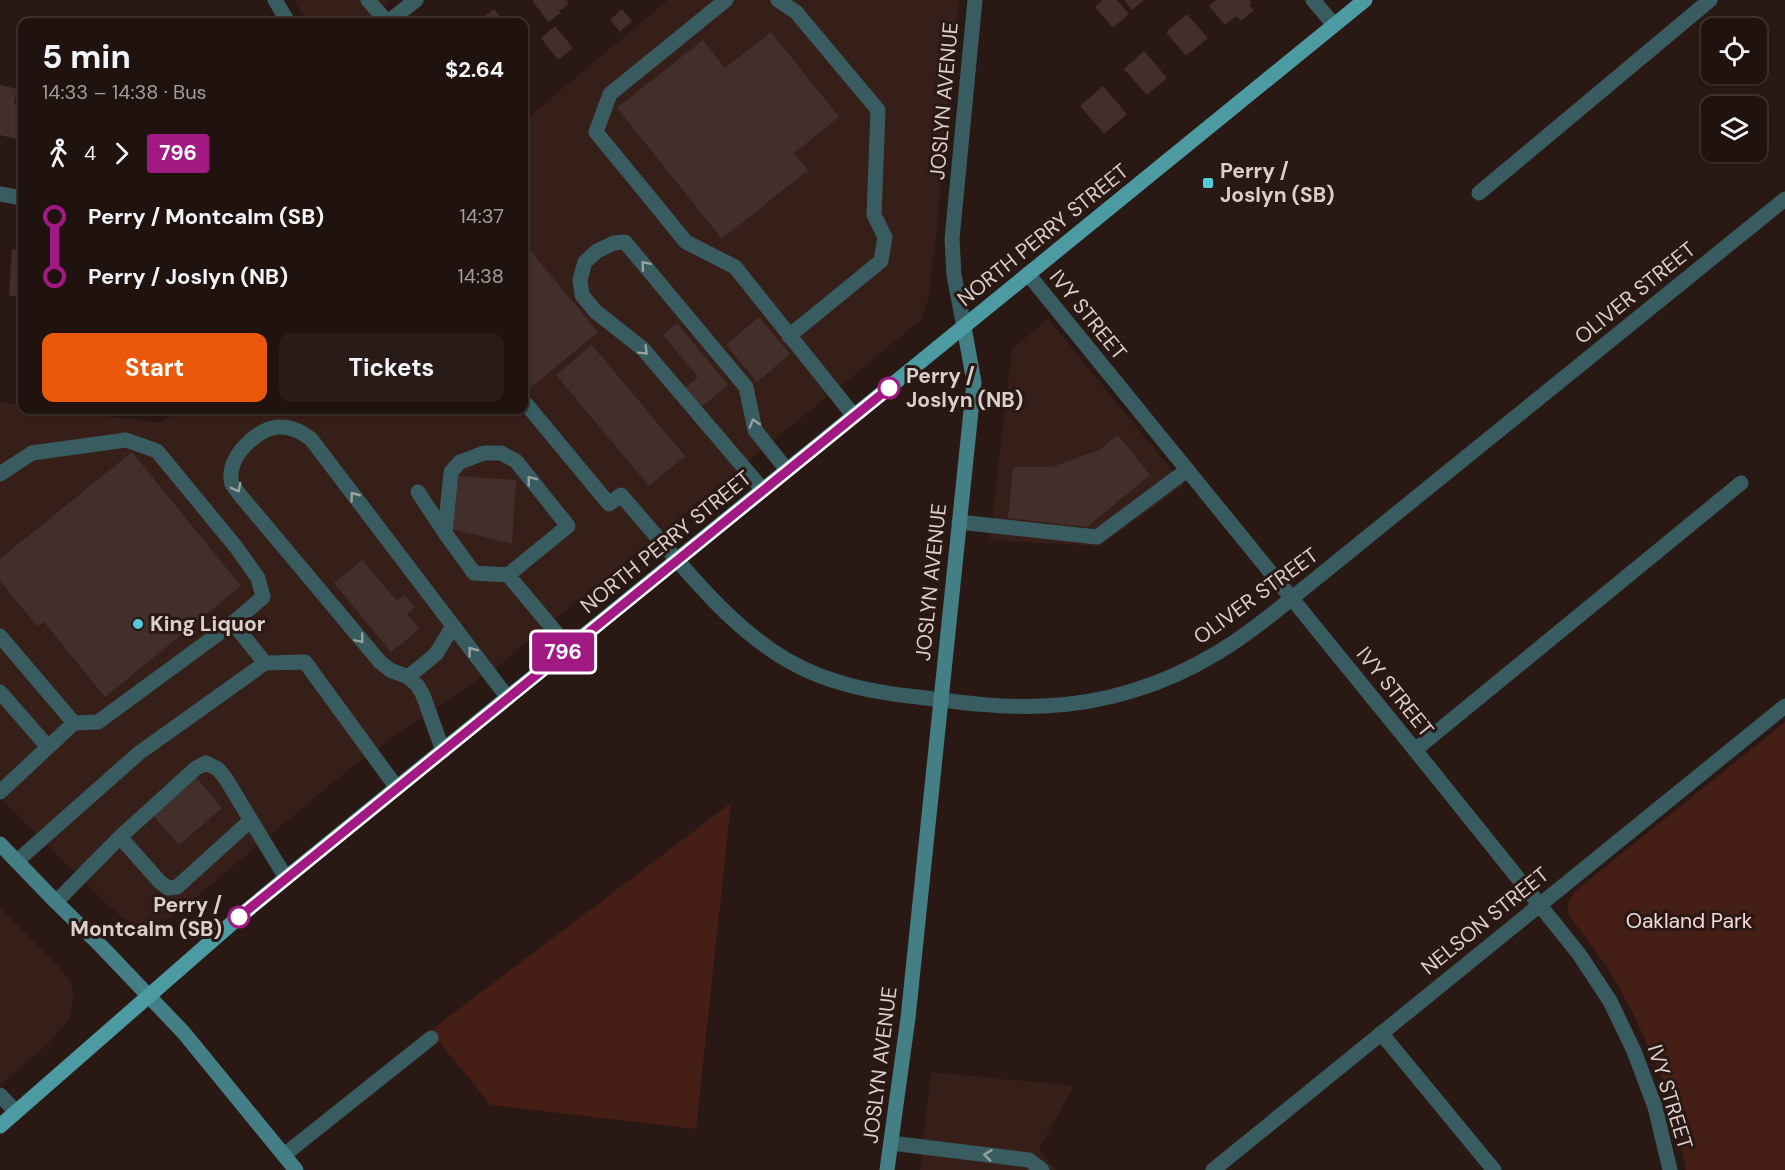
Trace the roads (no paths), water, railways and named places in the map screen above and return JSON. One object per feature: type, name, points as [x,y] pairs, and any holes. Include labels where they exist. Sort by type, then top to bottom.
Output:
[{"type":"main road","name":"NORTH PERRY STREET","points":[[0,1126],[286,878],[1365,0]]},
{"type":"main road","name":"JOSLYN AVENUE","points":[[887,1170],[908,1018],[974,382],[964,327]]},
{"type":"main road","points":[[0,844],[190,1040],[296,1170]]},
{"type":"street","points":[[274,0],[285,18]]},
{"type":"street","points":[[368,0],[384,18]]},
{"type":"street","points":[[392,18],[416,0]]},
{"type":"street","points":[[726,0],[610,94],[596,132],[687,242],[735,267],[854,416]]},
{"type":"street","points":[[777,0],[796,12],[878,110],[874,215],[885,237],[881,261],[789,336]]},
{"type":"street","name":"JOSLYN AVENUE","points":[[964,327],[954,275],[952,239],[975,0]]},
{"type":"street","points":[[1313,0],[1334,25]]},
{"type":"street","points":[[1479,194],[1710,0]]},
{"type":"street","points":[[0,194],[18,197]]},
{"type":"street","name":"OLIVER STREET","points":[[528,406],[609,504],[621,495],[712,600],[736,624],[789,662],[818,675],[852,686],[889,694],[1011,706],[1046,706],[1082,702],[1134,690],[1175,675],[1216,654],[1242,637],[1785,199]]},
{"type":"street","points":[[763,490],[643,349],[595,311],[582,295],[580,280],[585,261],[597,251],[614,243],[626,242],[746,387],[755,430],[787,470]]},
{"type":"street","name":"IVY STREET","points":[[1028,274],[1540,904],[1599,983],[1627,1035],[1647,1083],[1670,1170]]},
{"type":"street","points":[[442,751],[423,695],[417,685],[408,677],[390,670],[380,662],[232,483],[232,469],[237,454],[263,430],[280,426],[298,429],[310,439],[508,698]]},
{"type":"street","points":[[0,474],[32,453],[126,440],[157,451],[236,547],[258,578],[263,597],[233,623],[98,722],[74,723],[0,792]]},
{"type":"street","points":[[418,492],[445,533],[474,573],[508,575],[568,526],[516,461],[501,453],[484,453],[460,462],[451,472],[445,533]]},
{"type":"street","points":[[958,522],[1096,537],[1187,470]]},
{"type":"street","points":[[1415,750],[1741,483]]},
{"type":"street","points":[[508,575],[569,648]]},
{"type":"street","points":[[233,623],[265,663]]},
{"type":"street","points":[[408,677],[436,654],[453,626]]},
{"type":"street","points":[[0,636],[74,723]]},
{"type":"street","points":[[16,861],[139,753],[265,663],[305,662],[397,788]]},
{"type":"street","points":[[0,692],[48,747]]},
{"type":"street","name":"NELSON STREET","points":[[1212,1170],[1785,706]]},
{"type":"street","points":[[56,902],[120,837],[196,768],[206,763],[218,769],[225,779],[286,878]]},
{"type":"street","points":[[120,837],[160,882],[168,888],[177,887],[251,820]]},
{"type":"street","points":[[1381,1033],[1494,1170]]},
{"type":"street","points":[[284,1155],[431,1038]]},
{"type":"street","points":[[0,1095],[16,1112]]},
{"type":"street","points":[[891,1143],[1029,1160],[1042,1170]]},
{"type":"place","name":"Perry / Joslyn (SB)","points":[[1208,183]]},
{"type":"place","name":"Perry / Joslyn (NB)","points":[[889,388]]},
{"type":"place","name":"King Liquor","points":[[138,624]]},
{"type":"place","name":"Perry / Montcalm (SB)","points":[[239,917]]},
{"type":"park label","name":"Oakland Park","points":[[1689,921]]}]
